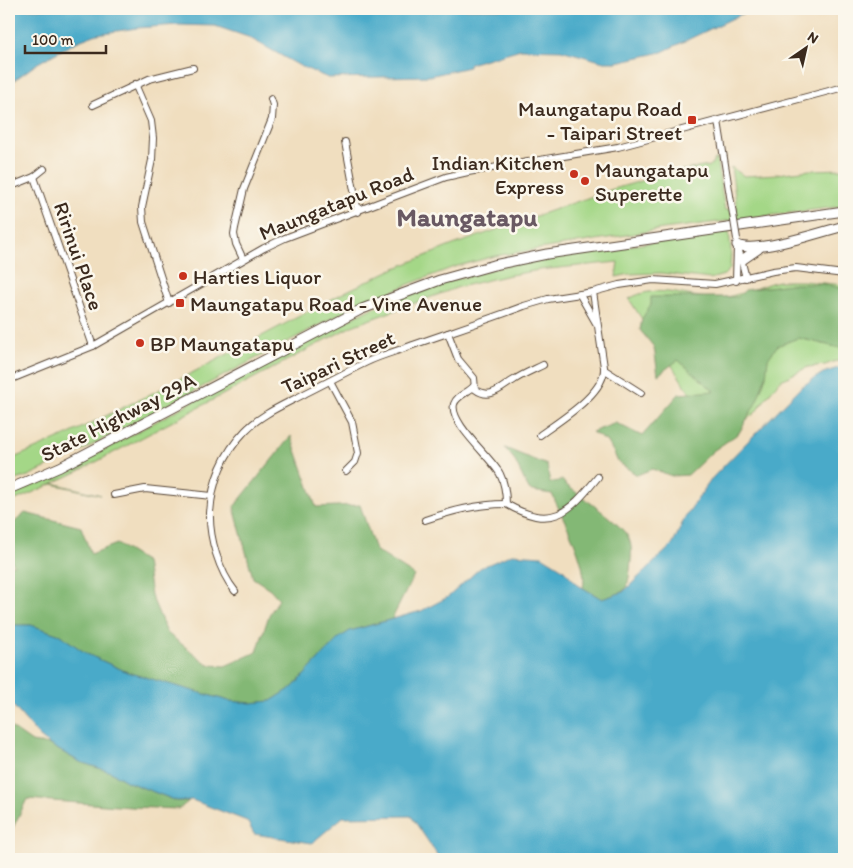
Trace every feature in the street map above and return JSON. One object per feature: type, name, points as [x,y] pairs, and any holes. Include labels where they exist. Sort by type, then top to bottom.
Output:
[{"type":"highway","name":"State Highway 29A","points":[[9,489],[60,467],[362,309],[440,280],[494,265],[547,254],[844,211]]},
{"type":"highway","points":[[737,242],[748,248],[760,248],[844,226]]},
{"type":"highway","points":[[742,260],[760,248]]},
{"type":"street","points":[[93,105],[135,84],[162,75],[194,68]]},
{"type":"street","points":[[135,84],[151,121],[153,138],[152,160],[142,207],[143,222],[169,303]]},
{"type":"street","name":"Maungatapu Road","points":[[9,380],[93,346],[243,259],[285,238],[358,212],[433,182],[457,175],[618,148],[844,87]]},
{"type":"street","points":[[243,259],[236,244],[235,228],[244,190],[272,119],[273,105],[271,99]]},
{"type":"street","points":[[718,121],[737,242],[746,278]]},
{"type":"street","points":[[345,142],[358,212]]},
{"type":"street","points":[[9,187],[34,177],[44,169]]},
{"type":"street","name":"Ririnui Place","points":[[34,177],[93,346]]},
{"type":"street","points":[[736,281],[737,242]]},
{"type":"street","name":"Taipari Street","points":[[235,591],[225,575],[211,532],[212,496],[221,466],[246,430],[270,412],[368,362],[524,306],[548,300],[580,295],[619,284],[653,280],[705,284],[725,283],[774,271],[796,268],[844,274]]},
{"type":"street","points":[[540,435],[570,414],[592,393],[602,380],[604,370],[593,292]]},
{"type":"street","points":[[580,295],[598,326]]},
{"type":"street","points":[[448,333],[458,359],[474,378],[474,386],[478,391],[488,394],[494,393],[515,379],[543,366]]},
{"type":"street","points":[[604,370],[641,393]]},
{"type":"street","points":[[330,381],[352,422],[358,453],[355,462],[346,471]]},
{"type":"street","points":[[474,386],[458,397],[454,405],[454,411],[462,426],[500,474],[506,494],[506,504]]},
{"type":"street","points":[[426,520],[482,504],[506,504],[532,516],[544,518],[556,515],[580,499],[598,477]]},
{"type":"street","points":[[114,495],[145,489],[212,496]]},
{"type":"green space","points":[[716,158],[725,210],[737,209],[731,167],[744,176],[844,169],[844,206],[663,229],[495,256],[454,267],[342,313],[79,452],[28,476],[9,482],[9,460],[65,436],[171,384],[347,291],[393,269],[453,245],[613,189],[677,171],[710,166]]},
{"type":"green space","points":[[729,231],[730,269],[724,275],[710,279],[661,273],[630,274],[616,277],[618,262],[539,270],[459,287],[352,326],[81,470],[53,483],[101,495],[52,484],[9,503],[9,495],[67,470],[212,391],[368,310],[426,288],[495,268],[532,260]]},
{"type":"green space","points":[[778,281],[803,281],[844,285],[844,362],[836,361],[825,365],[808,367],[779,381],[755,413],[720,440],[629,299],[639,294],[661,291],[717,298],[740,294]]},
{"type":"green space","points":[[790,284],[824,284],[844,289],[844,349],[798,338],[777,346],[768,359],[766,376],[756,403],[739,433],[713,451],[688,475],[672,476],[652,469],[637,475],[618,462],[606,441],[592,432],[616,423],[642,436],[679,394],[714,391],[678,360],[658,375],[654,347],[640,330],[642,319],[651,304],[651,297],[738,297],[745,290]]},
{"type":"green space","points":[[291,436],[316,507],[360,505],[375,550],[414,575],[392,619],[350,631],[339,638],[293,687],[271,701],[251,703],[229,701],[127,672],[87,654],[60,635],[31,625],[9,625],[9,566],[14,565],[9,556],[9,527],[25,513],[81,527],[91,554],[117,544],[146,562],[151,595],[167,633],[209,665],[225,666],[257,652],[269,615],[279,599],[270,589],[253,578],[234,507]]},
{"type":"green space","points":[[505,448],[547,465],[550,483],[562,480],[610,518],[625,533],[631,546],[631,554],[629,578],[623,591],[602,599],[583,588],[582,566],[568,528],[552,494],[532,491],[528,488],[514,459]]},
{"type":"green space","points":[[9,726],[32,742],[50,745],[80,762],[111,772],[128,782],[177,801],[189,801],[179,809],[27,799],[9,836]]},
{"type":"water","points":[[9,9],[771,9],[748,11],[662,52],[617,62],[604,62],[561,50],[521,49],[469,64],[469,67],[429,76],[328,78],[300,66],[248,37],[215,26],[178,25],[137,28],[97,34],[76,42],[38,63],[9,84]]},
{"type":"water","points":[[844,368],[844,859],[440,859],[411,816],[343,817],[312,843],[254,834],[247,821],[192,800],[177,801],[128,782],[111,772],[80,762],[50,745],[39,736],[9,701],[9,625],[31,625],[60,635],[87,654],[127,672],[229,701],[251,703],[271,701],[293,687],[339,638],[350,631],[421,611],[448,597],[480,568],[512,554],[542,556],[563,569],[578,585],[602,599],[623,592],[673,544],[685,517],[713,477],[801,387],[823,373]]},
{"type":"place","name":"Maungatapu Road - Taipari Street","points":[[692,120]]},
{"type":"place","name":"Indian Kitchen Express","points":[[574,174]]},
{"type":"place","name":"Maungatapu Superette","points":[[585,181]]},
{"type":"place","name":"Harties Liquor","points":[[183,276]]},
{"type":"place","name":"Maungatapu Road - Vine Avenue","points":[[180,303]]},
{"type":"place","name":"BP Maungatapu","points":[[140,343]]},
{"type":"district","name":"Maungatapu","points":[[467,217]]}]
